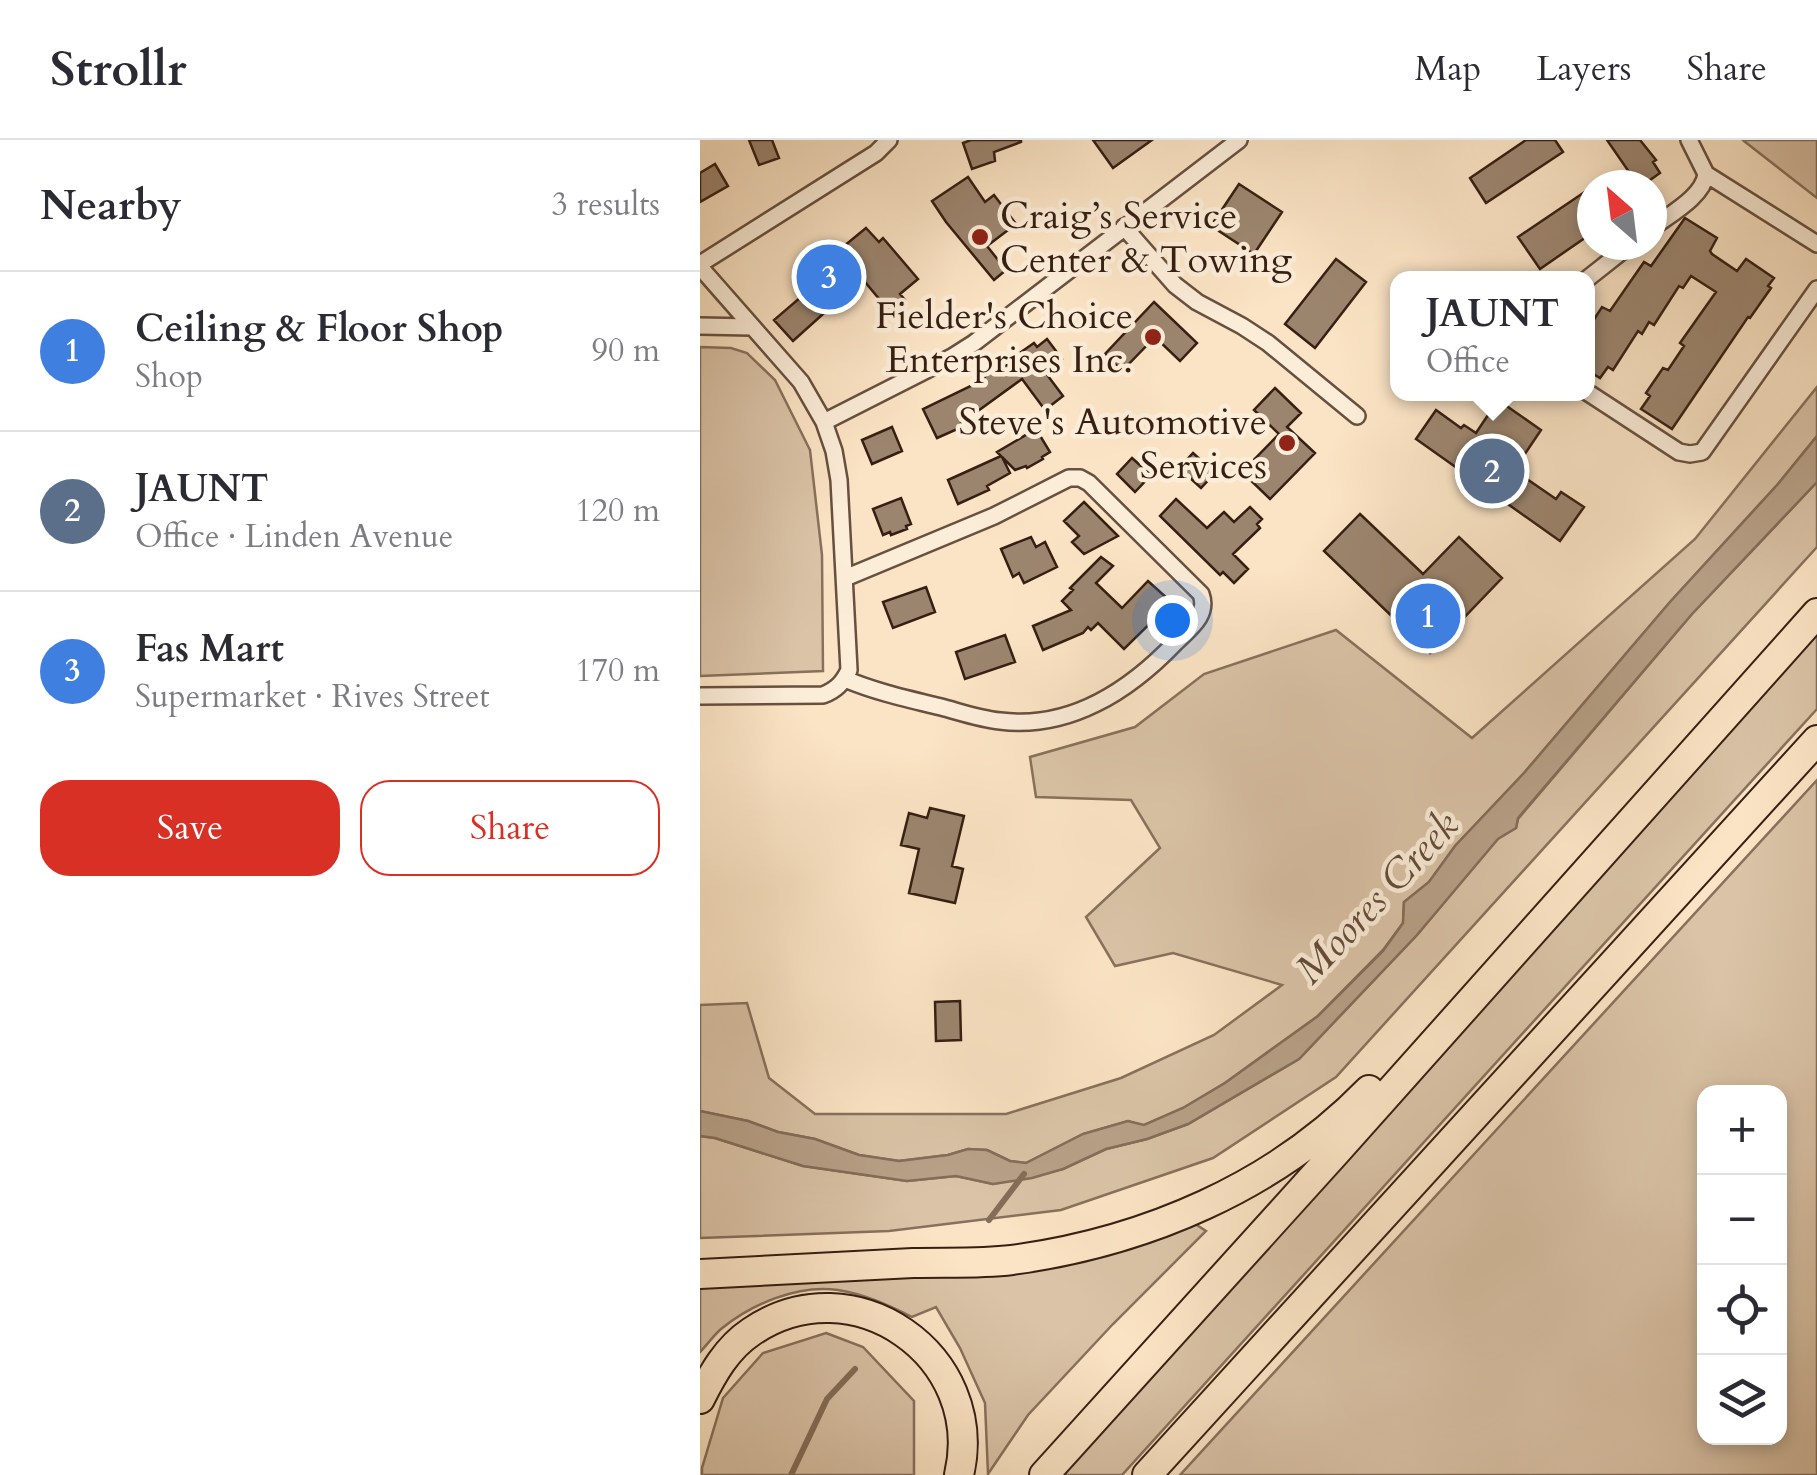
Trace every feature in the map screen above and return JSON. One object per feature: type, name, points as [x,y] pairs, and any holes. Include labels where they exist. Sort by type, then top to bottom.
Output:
[{"type":"highway","points":[[1044,1475],[1817,612]]},
{"type":"highway","points":[[1147,1475],[1817,740]]},
{"type":"highway","points":[[700,1274],[1009,1260],[1116,1238],[1180,1216],[1269,1170],[1329,1128],[1573,888]]},
{"type":"highway","points":[[700,1398],[726,1354],[769,1321],[806,1309],[854,1310],[900,1329],[941,1369],[961,1412],[964,1435],[959,1475]]},
{"type":"street","points":[[700,696],[823,695],[834,690],[849,670],[839,480],[824,422],[800,382],[700,265],[876,153],[890,140]]},
{"type":"street","points":[[824,422],[974,343],[1240,140]]},
{"type":"street","points":[[1689,140],[1706,174],[1817,244]]},
{"type":"street","points":[[1667,216],[1698,192],[1706,174]]},
{"type":"street","points":[[1124,228],[1175,284],[1197,302],[1268,343],[1357,416]]},
{"type":"street","points":[[1595,397],[1678,452],[1702,452],[1817,289]]},
{"type":"street","points":[[700,326],[752,327]]},
{"type":"street","points":[[845,578],[961,530],[1069,478],[1080,478],[1201,594],[1204,603],[1203,612],[1192,626],[1127,686],[1102,702],[1049,720],[998,721],[872,690],[845,679]]},
{"type":"shaded area","points":[[1817,140],[1817,198],[1744,141]]},
{"type":"shaded area","points":[[700,347],[747,353],[775,380],[810,450],[822,555],[823,671],[700,676]]},
{"type":"shaded area","points":[[1817,387],[1817,436],[1524,773],[1455,846],[1429,882],[1404,902],[1403,923],[1383,950],[1318,1016],[1225,1083],[1143,1126],[1128,1121],[1084,1134],[1026,1163],[1010,1161],[987,1150],[968,1149],[899,1161],[859,1155],[815,1139],[700,1111],[700,1005],[747,1003],[769,1078],[815,1114],[1006,1114],[1121,1078],[1214,1035],[1282,985],[1173,953],[1115,966],[1086,917],[1160,848],[1131,800],[1036,797],[1030,757],[1135,727],[1204,674],[1336,630],[1472,738],[1695,539]]},
{"type":"shaded area","points":[[1817,436],[1817,482],[1692,614],[1518,818],[1516,828],[1498,839],[1417,935],[1299,1059],[1188,1124],[1106,1149],[1063,1169],[993,1184],[956,1176],[907,1181],[803,1166],[700,1136],[700,1111],[815,1139],[859,1155],[899,1161],[968,1149],[987,1150],[1010,1161],[1026,1163],[1083,1134],[1128,1121],[1144,1125],[1225,1083],[1318,1016],[1383,951],[1403,923],[1404,902],[1429,882],[1455,846],[1524,773]]},
{"type":"shaded area","points":[[1817,482],[1817,547],[1336,1077],[1213,1158],[1061,1210],[889,1231],[700,1238],[700,1136],[803,1166],[907,1181],[956,1176],[993,1184],[1063,1169],[1106,1149],[1188,1124],[1299,1059],[1417,935],[1498,838],[1516,828],[1518,819],[1692,614]]},
{"type":"shaded area","points":[[1817,626],[1817,709],[1122,1475],[1056,1475]]},
{"type":"shaded area","points":[[1817,780],[1817,1475],[1180,1475]]},
{"type":"shaded area","points":[[1189,1220],[1206,1231],[1028,1415],[988,1474],[985,1403],[936,1307],[912,1317],[857,1294],[807,1290],[776,1298],[747,1312],[721,1329],[700,1352],[700,1283],[858,1277]]},
{"type":"shaded area","points":[[826,1333],[863,1347],[914,1401],[914,1475],[702,1475],[723,1398],[763,1353]]},
{"type":"building","points":[[749,140],[772,140],[779,158],[759,165]]},
{"type":"building","points":[[1093,140],[1152,140],[1113,168]]},
{"type":"building","points":[[1526,140],[1555,140],[1563,152],[1486,203],[1470,178]]},
{"type":"building","points":[[1607,140],[1640,140],[1656,160],[1653,162],[1658,170],[1628,170]]},
{"type":"building","points":[[1021,142],[994,152],[995,161],[972,169],[963,143]]},
{"type":"building","points":[[715,164],[728,186],[700,202],[700,173]]},
{"type":"building","name":"Craig’s Service Center & Towing","points":[[968,177],[985,202],[994,195],[1016,224],[987,246],[1006,270],[994,280],[932,201]]},
{"type":"building","points":[[1239,184],[1282,212],[1254,254],[1211,226]]},
{"type":"building","points":[[1577,197],[1577,243],[1540,269],[1518,237]]},
{"type":"building","points":[[1685,218],[1717,238],[1710,251],[1737,271],[1746,259],[1774,278],[1768,286],[1771,288],[1672,429],[1641,409],[1650,396],[1646,393],[1663,368],[1668,370],[1684,346],[1680,343],[1716,292],[1691,276],[1683,288],[1679,286],[1654,325],[1649,322],[1642,334],[1638,331],[1613,370],[1608,367],[1600,378],[1595,375],[1595,318],[1602,307],[1610,311],[1644,262],[1651,266],[1655,260],[1667,260],[1667,243]]},
{"type":"building","points":[[866,228],[879,242],[883,238],[918,279],[900,294],[905,300],[890,312],[865,282],[793,341],[774,320],[815,285],[801,270],[825,248],[832,256]]},
{"type":"building","points":[[1336,259],[1366,282],[1315,348],[1285,324]]},
{"type":"building","name":"Fielder's Choice Enterprises Inc.","points":[[1154,302],[1197,343],[1180,361],[1155,337],[1122,371],[1105,354]]},
{"type":"building","points":[[1047,339],[1062,359],[1045,372],[1063,396],[1045,410],[1022,379],[960,424],[962,427],[937,438],[923,409],[975,384],[1023,355],[1021,352],[1034,343],[1037,347]]},
{"type":"building","name":"Steve's Automotive Services","points":[[1275,388],[1301,413],[1287,427],[1315,453],[1270,499],[1242,472],[1279,434],[1254,410]]},
{"type":"building","points":[[1497,401],[1541,430],[1514,470],[1556,499],[1561,492],[1584,507],[1560,541],[1416,439],[1436,410],[1461,428],[1464,425],[1476,433]]},
{"type":"building","points":[[892,427],[902,451],[872,464],[862,440]]},
{"type":"building","points":[[1036,429],[1050,452],[1043,459],[1015,470],[1002,457],[1010,473],[987,486],[989,490],[958,504],[948,480],[1001,456],[997,452]]},
{"type":"building","points":[[1193,453],[1215,473],[1201,488],[1179,468]]},
{"type":"building","points":[[1132,458],[1151,475],[1135,492],[1117,474]]},
{"type":"building","points":[[901,498],[911,524],[907,529],[883,535],[873,509]]},
{"type":"building","points":[[1176,499],[1207,528],[1224,512],[1234,522],[1250,507],[1262,519],[1257,524],[1260,528],[1233,554],[1248,569],[1234,583],[1223,572],[1220,575],[1160,516]]},
{"type":"building","points":[[1084,502],[1118,536],[1084,554],[1072,542],[1079,536],[1064,521]]},
{"type":"building","points":[[1360,514],[1423,574],[1459,537],[1502,578],[1430,653],[1324,551]]},
{"type":"building","points":[[1031,537],[1036,547],[1045,542],[1057,567],[1024,583],[1019,573],[1013,577],[1001,549]]},
{"type":"building","points":[[1101,557],[1113,566],[1096,583],[1122,608],[1148,581],[1170,604],[1124,649],[1098,623],[1091,630],[1088,627],[1083,633],[1043,650],[1033,626],[1071,610],[1062,601]]},
{"type":"building","points":[[926,587],[935,612],[893,628],[883,602]]},
{"type":"building","points":[[1005,635],[1015,662],[965,679],[956,652]]},
{"type":"building","points":[[930,808],[964,816],[952,866],[963,869],[955,903],[909,893],[919,849],[901,845],[909,813],[927,818]]},
{"type":"building","points":[[960,1001],[961,1040],[936,1041],[935,1002]]},
{"type":"waterway","points":[[989,1220],[1024,1174]]},
{"type":"waterway","points":[[791,1475],[827,1399],[855,1369]]},
{"type":"place","name":"Craig’s Service Center & Towing","points":[[980,237]]},
{"type":"place","name":"Fas Mart","points":[[829,277]]},
{"type":"place","name":"Fielder's Choice Enterprises Inc.","points":[[1153,337]]},
{"type":"place","name":"Steve's Automotive Services","points":[[1287,443]]},
{"type":"place","name":"JAUNT","points":[[1492,471]]},
{"type":"place","name":"Ceiling & Floor Shop","points":[[1428,616]]},
{"type":"water label","name":"Moores Creek","points":[[1376,897]]}]
